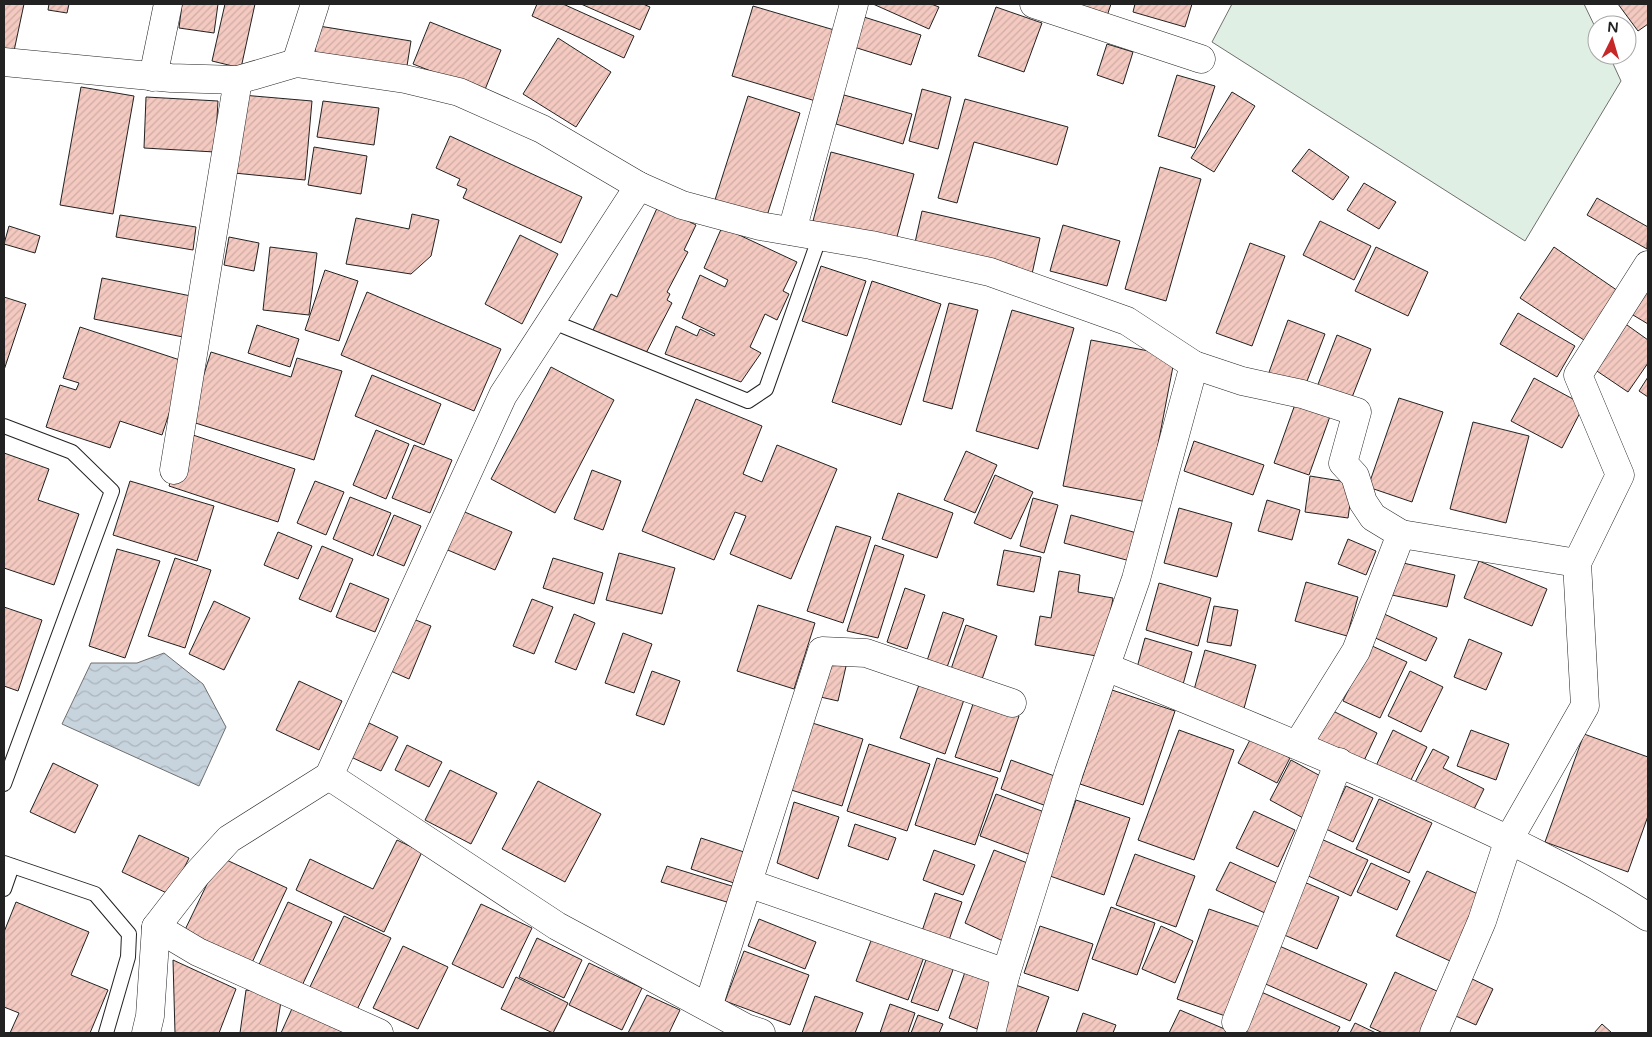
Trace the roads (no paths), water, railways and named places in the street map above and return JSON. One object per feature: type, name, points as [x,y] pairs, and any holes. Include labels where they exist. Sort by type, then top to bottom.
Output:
[{"type":"street","points":[[154,77],[168,4]]},
{"type":"street","points":[[296,63],[315,4]]},
{"type":"street","points":[[792,231],[854,4]]},
{"type":"street","points":[[1034,4],[1201,59]]},
{"type":"street","points":[[4,62],[154,77],[238,80],[296,63],[405,79],[459,92],[542,130],[639,186],[682,205],[760,226],[820,236],[990,272],[1127,321],[1194,365],[1242,381],[1302,394],[1356,412],[1343,463],[1355,476],[1363,502],[1373,517],[1401,534],[1577,562]]},
{"type":"street","points":[[174,470],[238,80]]},
{"type":"street","points":[[146,1033],[150,1016],[156,927],[197,874],[229,839],[329,776],[503,395],[639,186]]},
{"type":"street","points":[[1434,1033],[1482,922],[1509,839],[1586,706],[1577,562],[1620,475],[1578,375],[1648,265]]},
{"type":"street","points":[[991,1033],[1006,973],[1069,772],[1136,579],[1194,365]]},
{"type":"street","points":[[1298,744],[1356,651],[1401,534]]},
{"type":"street","points":[[708,1007],[822,651],[866,653],[1012,703]]},
{"type":"street","points":[[1106,667],[1298,744],[1509,839],[1605,889],[1648,917]]},
{"type":"street","points":[[1236,1022],[1339,762]]},
{"type":"street","points":[[329,776],[557,926],[708,1007],[761,1033]]},
{"type":"street","points":[[748,883],[1006,973]]},
{"type":"street","points":[[156,927],[198,952],[380,1033]]},
{"type":"lane","points":[[551,321],[748,401],[766,389],[820,236]]},
{"type":"lane","points":[[4,426],[72,452],[112,491],[4,784]]},
{"type":"lane","points":[[4,889],[8,865],[95,894],[129,934],[128,958],[106,1033]]},
{"type":"water","points":[[164,653],[203,684],[226,727],[199,786],[62,724],[91,663],[137,663]]}]
